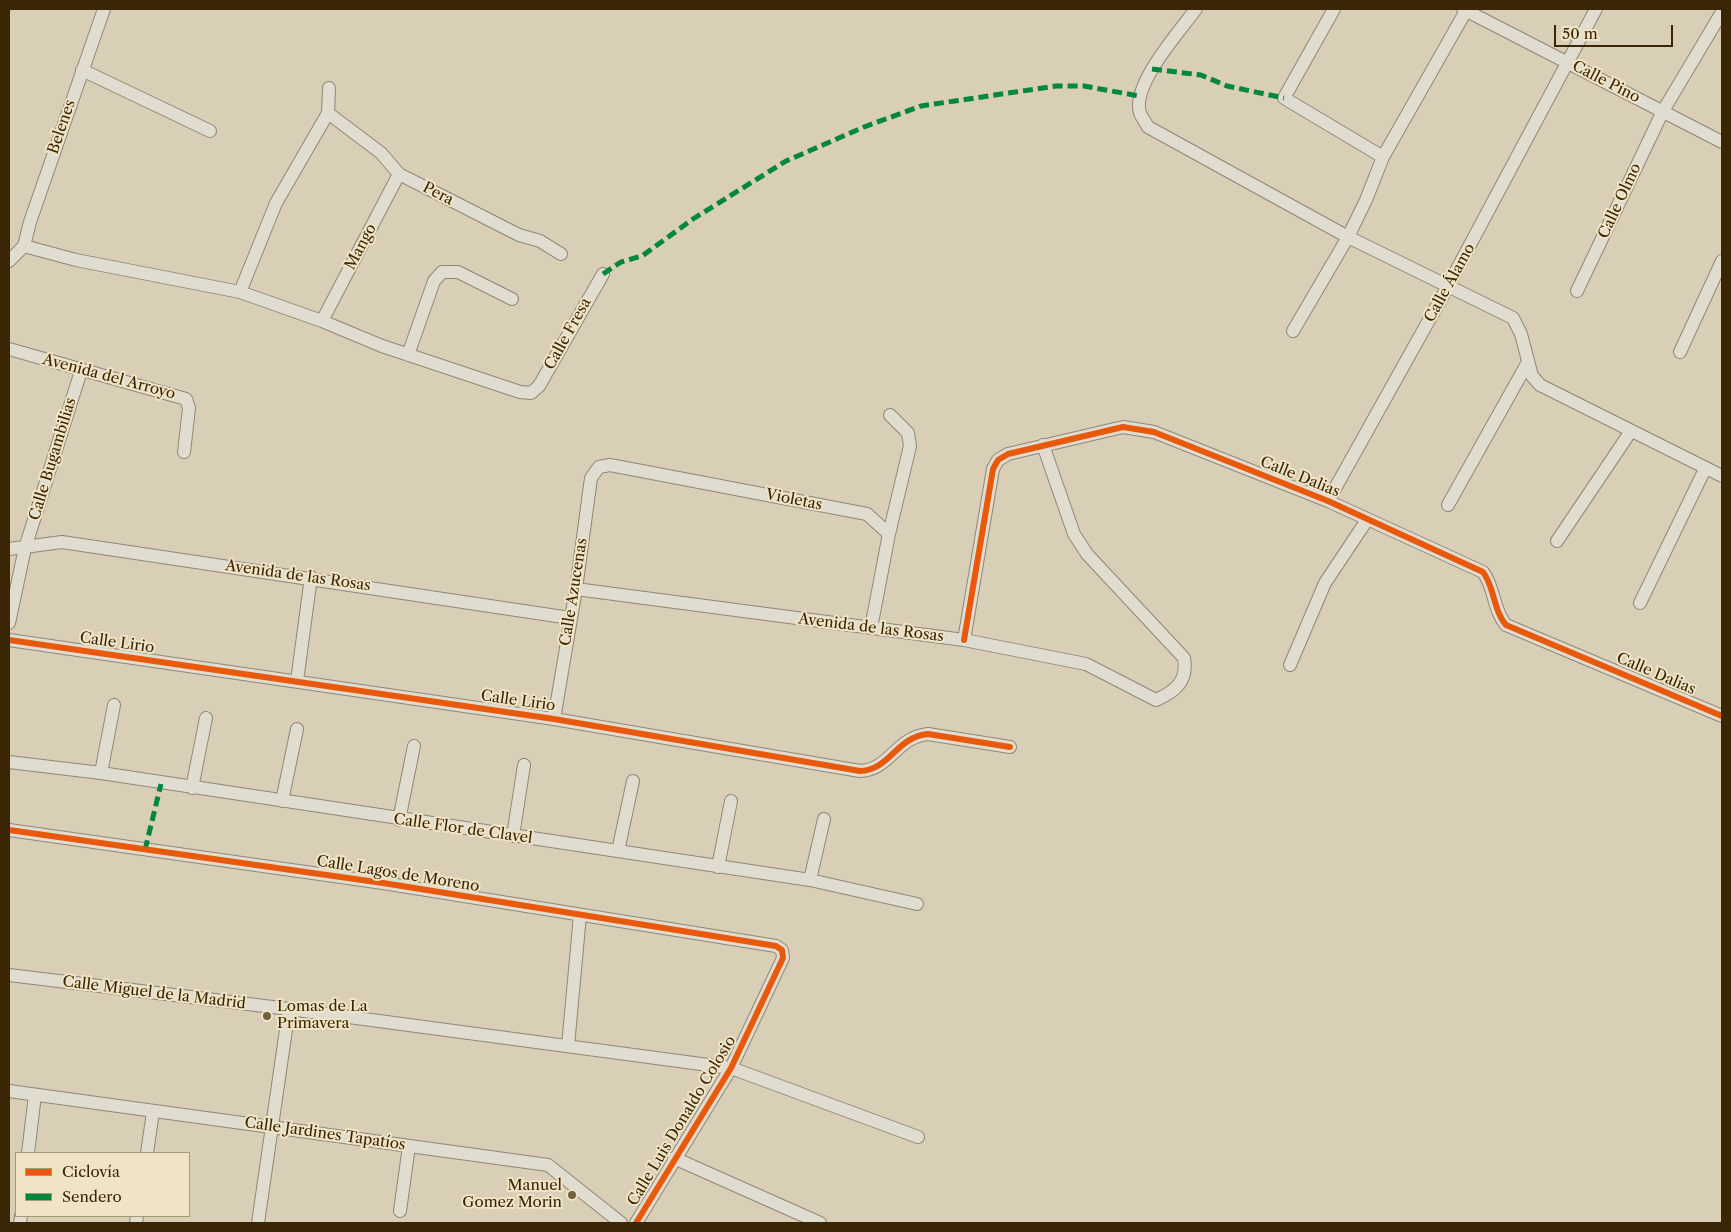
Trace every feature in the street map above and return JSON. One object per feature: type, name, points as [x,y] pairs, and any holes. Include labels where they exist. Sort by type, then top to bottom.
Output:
[{"type":"street","name":"Belenes","points":[[24,246],[104,9]]},
{"type":"street","points":[[1196,9],[1152,68],[1139,96],[1140,113],[1148,127],[1348,237],[1513,318],[1521,334],[1532,376],[1540,385],[1722,476]]},
{"type":"street","points":[[1334,9],[1284,98],[1383,157]]},
{"type":"street","points":[[1294,330],[1348,237],[1366,200],[1383,157],[1465,9]]},
{"type":"street","name":"Calle Pino","points":[[1465,9],[1722,142]]},
{"type":"street","name":"Calle Álamo","points":[[1328,501],[1448,286],[1596,9]]},
{"type":"street","name":"Calle Olmo","points":[[1577,291],[1663,111],[1722,12]]},
{"type":"street","points":[[82,70],[210,131]]},
{"type":"street","points":[[240,292],[276,203],[328,113],[329,88]]},
{"type":"street","name":"Pera","points":[[328,113],[381,153],[399,174],[519,235],[540,241],[561,254]]},
{"type":"street","name":"Mango","points":[[322,321],[399,174]]},
{"type":"street","points":[[9,261],[24,246],[76,260],[240,292],[322,321],[408,355],[434,282],[442,272],[458,272],[512,300]]},
{"type":"street","points":[[1680,352],[1722,261]]},
{"type":"street","name":"Calle Fresa","points":[[408,355],[481,377],[520,392],[531,393],[539,386],[603,274]]},
{"type":"street","name":"Avenida del Arroyo","points":[[9,349],[175,394],[186,399],[189,408],[184,452]]},
{"type":"street","points":[[1448,505],[1528,362]]},
{"type":"street","name":"Calle Bugambilias","points":[[9,623],[25,548],[81,370]]},
{"type":"street","points":[[871,628],[889,534],[910,446],[908,433],[890,415]]},
{"type":"street","name":"Calle Dalias","points":[[964,640],[993,469],[998,460],[1008,454],[1123,427],[1154,432],[1328,501],[1483,572],[1488,579],[1500,618],[1506,625],[1722,716]]},
{"type":"street","points":[[1557,541],[1631,431]]},
{"type":"street","name":"Avenida de las Rosas","points":[[576,589],[964,640],[1086,664],[1156,700],[1171,693],[1184,680],[1186,669],[1184,658],[1087,554],[1074,534],[1043,445]]},
{"type":"street","name":"Violetas","points":[[599,467],[610,465],[867,514],[889,534]]},
{"type":"street","name":"Calle Azucenas","points":[[554,719],[576,589],[591,478],[599,467]]},
{"type":"street","points":[[1640,603],[1705,469]]},
{"type":"street","points":[[1290,665],[1325,584],[1367,520]]},
{"type":"street","name":"Avenida de las Rosas","points":[[9,549],[62,542],[570,618]]},
{"type":"street","points":[[297,681],[311,578]]},
{"type":"street","name":"Calle Lirio","points":[[9,640],[554,719],[860,771],[871,771],[902,744],[916,735],[928,734],[1010,747]]},
{"type":"street","points":[[101,773],[114,705]]},
{"type":"street","points":[[192,788],[206,718]]},
{"type":"street","points":[[282,801],[297,729]]},
{"type":"street","points":[[399,820],[414,746]]},
{"type":"street","name":"Calle Flor de Clavel","points":[[9,762],[101,773],[399,820],[810,880],[917,904]]},
{"type":"street","points":[[513,836],[524,765]]},
{"type":"street","points":[[618,851],[632,781]]},
{"type":"street","points":[[718,867],[731,801]]},
{"type":"street","points":[[810,880],[824,819]]},
{"type":"street","name":"Calle Lagos de Moreno","points":[[9,830],[383,884],[776,946],[782,950]]},
{"type":"street","points":[[568,1046],[580,915]]},
{"type":"street","name":"Calle Luis Donaldo Colosio","points":[[636,1223],[674,1158],[732,1068],[783,958],[782,950]]},
{"type":"street","name":"Calle Miguel de la Madrid","points":[[9,975],[289,1009],[732,1068],[918,1137]]},
{"type":"street","points":[[258,1223],[289,1009]]},
{"type":"street","name":"Calle Jardines Tapatíos","points":[[9,1091],[548,1165],[621,1223]]},
{"type":"street","points":[[28,1152],[35,1095]]},
{"type":"street","points":[[147,1152],[153,1112]]},
{"type":"street","points":[[400,1211],[409,1146]]},
{"type":"street","points":[[674,1158],[820,1223]]},
{"type":"marked path","points":[[1152,69],[1201,75],[1227,86],[1284,98]]},
{"type":"marked path","points":[[603,274],[621,262],[642,256],[693,219],[786,161],[864,127],[921,106],[1056,86],[1084,86],[1139,96]]},
{"type":"marked path","points":[[145,850],[161,784]]},
{"type":"cycle path","points":[[964,640],[993,469],[998,460],[1008,454],[1123,427],[1154,432],[1328,501],[1483,572],[1490,585],[1499,613],[1506,625],[1722,716]]},
{"type":"cycle path","points":[[9,640],[554,719],[860,771],[879,765],[908,741],[917,736],[928,734],[1010,747]]},
{"type":"cycle path","points":[[9,830],[383,883],[776,946],[782,950],[783,958],[731,1068],[636,1223]]},
{"type":"place","name":"Lomas de La Primavera","points":[[267,1016]]},
{"type":"place","name":"Manuel Gomez Morin","points":[[572,1195]]}]
